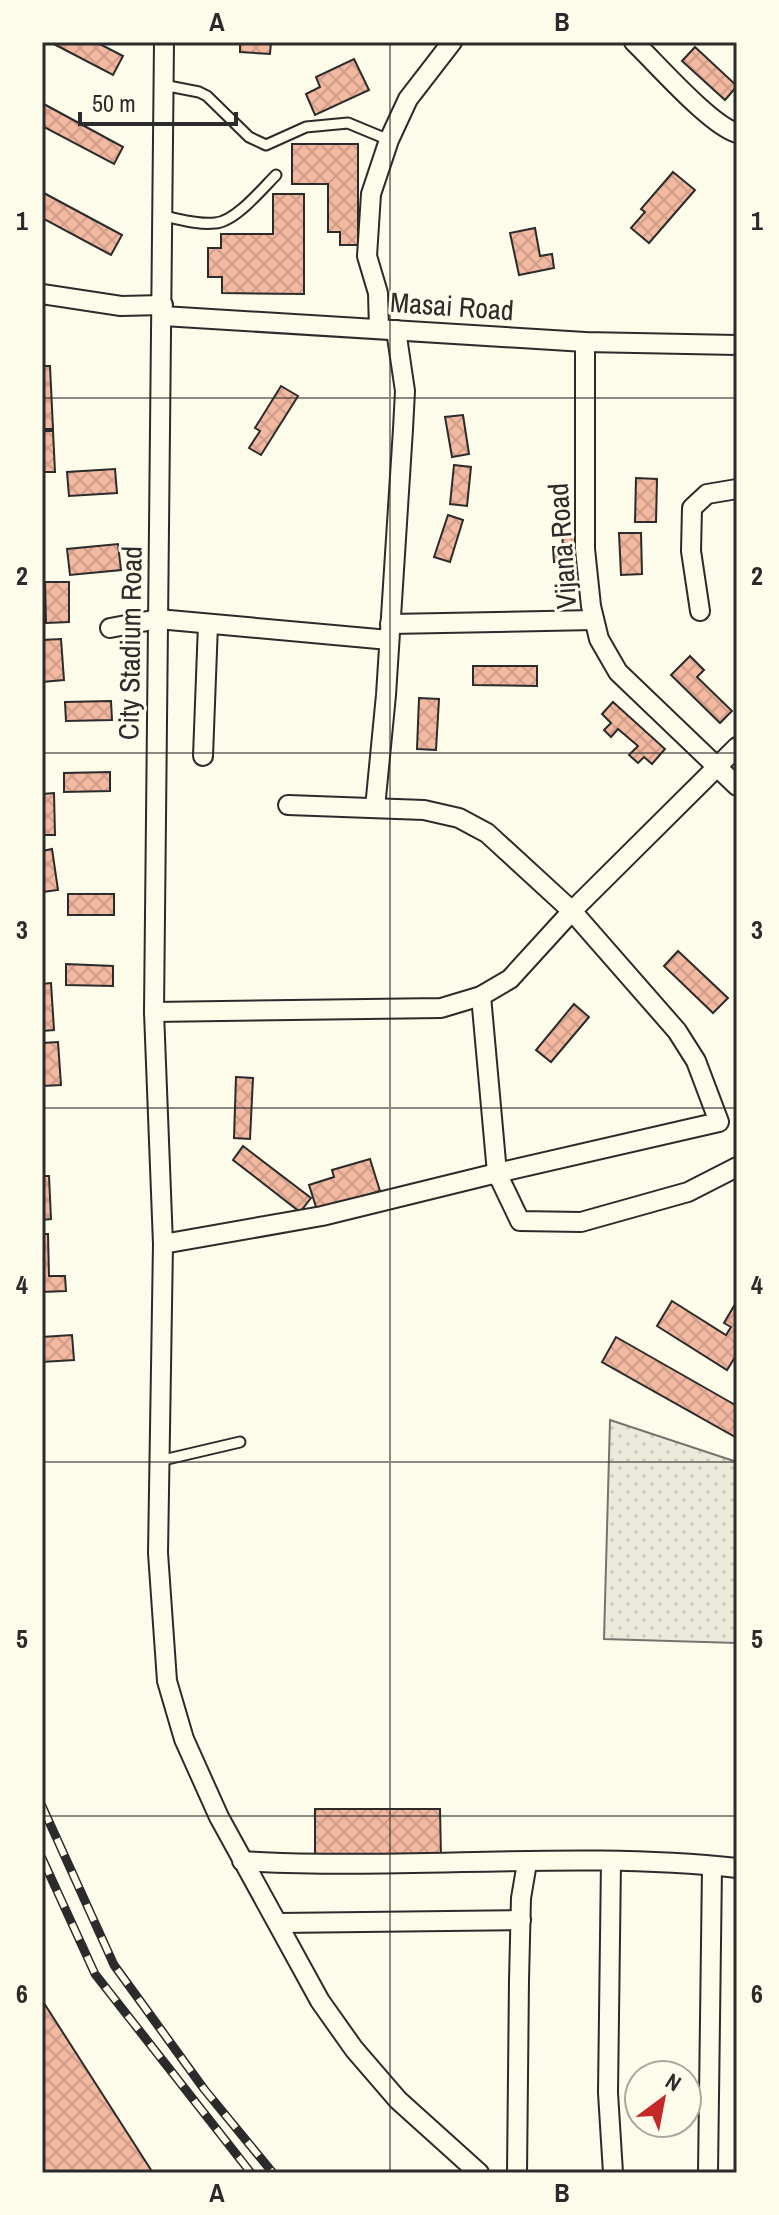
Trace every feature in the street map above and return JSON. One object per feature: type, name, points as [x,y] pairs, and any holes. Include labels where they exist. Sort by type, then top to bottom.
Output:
[{"type":"street","name":"City Stadium Road","points":[[164,42],[154,1012],[163,1244],[159,1461],[159,1596],[163,1653],[171,1697],[199,1776],[320,2001],[354,2049],[398,2100],[479,2173]]},
{"type":"street","points":[[375,808],[405,391],[367,256],[371,194],[389,140],[408,99],[452,42]]},
{"type":"street","points":[[634,42],[726,130],[737,133]]},
{"type":"street","name":"Masai Road","points":[[42,294],[163,311],[388,330],[585,342],[737,345]]},
{"type":"street","name":"Vijana Road","points":[[585,342],[585,549],[599,639],[618,672],[737,786]]},
{"type":"street","points":[[700,611],[691,551],[692,508],[707,494],[737,489]]},
{"type":"street","points":[[110,628],[158,619],[389,632],[594,620]]},
{"type":"street","points":[[203,756],[208,624]]},
{"type":"street","points":[[154,1012],[441,1008],[481,996],[510,979],[572,911],[737,747]]},
{"type":"street","points":[[163,1244],[322,1216],[719,1122],[696,1061],[677,1031],[572,911],[487,833],[459,818],[424,810],[288,805]]},
{"type":"street","points":[[481,996],[497,1173],[520,1221],[581,1222],[688,1192],[737,1167]]},
{"type":"street","points":[[242,1861],[309,1865],[611,1861],[737,1868]]},
{"type":"street","points":[[611,1861],[608,2093],[613,2173]]},
{"type":"street","points":[[517,2173],[521,1920],[527,1863]]},
{"type":"street","points":[[708,2173],[712,1867]]},
{"type":"street","points":[[279,1923],[521,1920]]},
{"type":"lane","points":[[163,85],[207,96],[249,137],[266,145],[306,127],[348,123],[389,140]]},
{"type":"lane","points":[[163,216],[204,223],[223,222],[276,175]]},
{"type":"lane","points":[[159,1461],[240,1442]]},
{"type":"shaded area","points":[[610,1420],[737,1462],[737,1643],[604,1639]]},
{"type":"building","points":[[50,42],[96,42],[123,56],[113,75]]},
{"type":"building","points":[[240,42],[271,42],[270,54],[240,52]]},
{"type":"building","points":[[695,47],[737,86],[725,100],[682,61]]},
{"type":"building","points":[[354,59],[369,90],[315,115],[306,94],[320,87],[316,77]]},
{"type":"building","points":[[42,103],[123,147],[114,164],[42,126]]},
{"type":"building","points":[[292,144],[358,144],[358,245],[340,245],[340,232],[328,232],[328,184],[292,184]]},
{"type":"building","points":[[673,172],[695,190],[649,243],[631,228],[645,212],[641,209]]},
{"type":"building","points":[[42,192],[122,235],[111,255],[42,218]]},
{"type":"building","points":[[273,194],[304,194],[304,294],[222,293],[222,277],[208,277],[208,248],[221,248],[221,234],[273,234]]},
{"type":"building","points":[[535,228],[540,256],[552,254],[554,268],[519,275],[510,233]]},
{"type":"building","points":[[42,366],[50,366],[53,429],[42,429]]},
{"type":"building","points":[[281,386],[298,396],[261,455],[249,448],[260,431],[255,428]]},
{"type":"building","points":[[463,415],[469,454],[452,457],[445,417]]},
{"type":"building","points":[[42,431],[53,431],[55,472],[42,472]]},
{"type":"building","points":[[454,465],[471,467],[467,506],[450,504]]},
{"type":"building","points":[[115,469],[117,493],[69,496],[67,472]]},
{"type":"building","points":[[636,478],[657,479],[656,522],[635,522]]},
{"type":"building","points":[[448,515],[463,520],[450,562],[434,557]]},
{"type":"building","points":[[562,533],[578,533],[580,577],[561,578],[560,561],[554,562],[553,547],[563,547]]},
{"type":"building","points":[[619,533],[641,533],[642,574],[621,575]]},
{"type":"building","points":[[118,544],[121,570],[70,575],[67,549]]},
{"type":"building","points":[[45,582],[69,582],[69,622],[46,623]]},
{"type":"building","points":[[61,639],[64,680],[42,682],[42,640]]},
{"type":"building","points":[[690,656],[704,670],[697,677],[732,711],[720,723],[671,675]]},
{"type":"building","points":[[473,666],[537,666],[537,686],[473,685]]},
{"type":"building","points":[[419,698],[439,699],[436,750],[417,749]]},
{"type":"building","points":[[111,701],[112,720],[66,721],[65,702]]},
{"type":"building","points":[[613,702],[665,749],[652,764],[644,757],[638,763],[629,755],[638,746],[618,729],[611,737],[604,730],[611,723],[602,714]]},
{"type":"building","points":[[110,772],[110,791],[64,792],[64,773]]},
{"type":"building","points":[[54,793],[55,835],[42,835],[42,794]]},
{"type":"building","points":[[52,849],[58,890],[42,892],[42,851]]},
{"type":"building","points":[[68,894],[114,894],[114,915],[68,915]]},
{"type":"building","points":[[678,951],[728,998],[713,1013],[664,966]]},
{"type":"building","points":[[66,964],[113,966],[113,986],[66,985]]},
{"type":"building","points":[[51,983],[54,1030],[42,1031],[42,984]]},
{"type":"building","points":[[574,1004],[589,1017],[551,1062],[536,1050]]},
{"type":"building","points":[[58,1042],[61,1085],[42,1086],[42,1043]]},
{"type":"building","points":[[236,1077],[253,1078],[250,1139],[234,1138]]},
{"type":"building","points":[[243,1146],[311,1198],[300,1212],[233,1160]]},
{"type":"building","points":[[370,1159],[380,1191],[317,1210],[309,1185],[334,1177],[332,1170]]},
{"type":"building","points":[[42,1176],[49,1176],[51,1219],[42,1220]]},
{"type":"building","points":[[42,1234],[48,1234],[49,1276],[65,1276],[66,1291],[42,1292]]},
{"type":"building","points":[[672,1301],[726,1335],[731,1327],[724,1323],[737,1301],[737,1354],[727,1370],[657,1326]]},
{"type":"building","points":[[72,1335],[74,1360],[42,1362],[42,1337]]},
{"type":"building","points":[[616,1337],[737,1406],[737,1438],[602,1362]]},
{"type":"building","points":[[315,1809],[440,1809],[441,1857],[315,1856]]},
{"type":"building","points":[[42,2000],[153,2173],[42,2173]]},
{"type":"railway","points":[[42,1806],[114,1965],[204,2089],[273,2173]]},
{"type":"railway","points":[[42,1858],[95,1974],[251,2173]]}]
